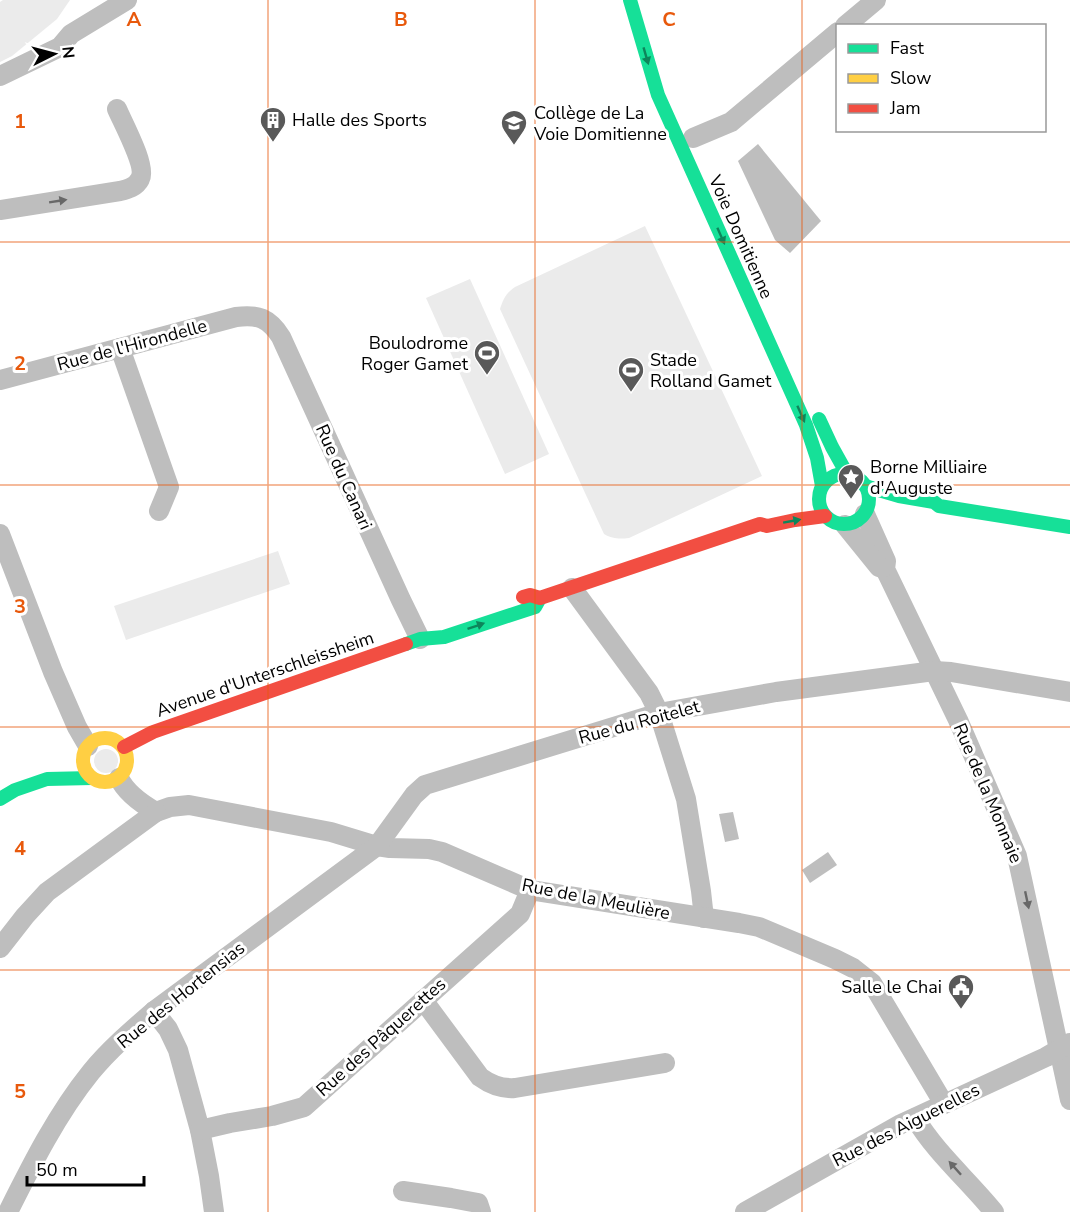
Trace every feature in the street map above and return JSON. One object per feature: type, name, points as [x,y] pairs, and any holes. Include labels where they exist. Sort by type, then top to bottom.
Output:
[{"type":"street","points":[[0,76],[60,46],[71,34],[127,0]]},
{"type":"street","name":"Voie Domitienne","points":[[630,0],[658,95],[806,425],[817,458],[816,495]]},
{"type":"street","points":[[847,24],[876,0]]},
{"type":"street","points":[[693,138],[731,122],[836,33]]},
{"type":"street","points":[[0,210],[120,191],[136,184],[140,180],[142,168],[117,109]]},
{"type":"street","name":"Rue de l'Hirondelle","points":[[0,380],[236,317],[247,315],[264,319]]},
{"type":"street","name":"Rue du Canari","points":[[264,319],[276,329],[281,338],[400,600],[420,639]]},
{"type":"street","points":[[120,348],[169,487],[159,511]]},
{"type":"street","points":[[815,409],[847,474]]},
{"type":"street","points":[[840,474],[847,474],[857,478],[865,486],[872,511],[856,522],[845,525],[834,523],[825,516],[816,495],[826,481],[840,474]]},
{"type":"street","points":[[865,486],[899,496],[934,502],[939,506],[1070,527]]},
{"type":"street","points":[[902,509],[933,510],[939,506]]},
{"type":"street","name":"Avenue d'Unterschleissheim","points":[[124,747],[161,729],[420,639],[439,625],[461,617],[530,594],[540,598],[572,588],[760,524],[766,517],[792,507]]},
{"type":"street","name":"Rue de la Monnaie","points":[[872,511],[886,561],[885,569],[958,720],[1017,856],[1065,1046],[1070,1100]]},
{"type":"street","name":"Avenue d'Unterschleissheim","points":[[760,524],[767,526],[825,516]]},
{"type":"street","name":"Rue de la Monnaie","points":[[845,525],[879,567],[885,569]]},
{"type":"street","points":[[0,534],[53,672],[78,727],[76,758],[92,778]]},
{"type":"street","points":[[572,588],[649,693],[659,713],[686,799],[704,918]]},
{"type":"street","name":"Rue du Roitelet","points":[[377,846],[414,795],[425,785],[659,713],[776,692],[934,671],[1070,692]]},
{"type":"street","points":[[0,788],[76,758],[94,741],[102,738],[115,740],[124,747],[128,756],[123,773],[112,782],[92,778],[47,778],[15,790],[0,799]]},
{"type":"street","points":[[0,948],[47,892],[156,812],[133,796],[119,778]]},
{"type":"street","name":"Rue de la Meulière","points":[[156,812],[179,805],[199,806],[331,832],[377,846],[429,849],[530,890],[759,927],[853,968],[872,982],[944,1104]]},
{"type":"street","name":"Rue des Hortensias","points":[[8,1212],[42,1145],[70,1101],[91,1071],[130,1032],[154,1011],[377,846]]},
{"type":"street","name":"Rue des Pâquerettes","points":[[200,1130],[272,1116],[304,1107],[520,914],[530,890]]},
{"type":"street","points":[[423,1000],[480,1077],[497,1086],[515,1088],[665,1063]]},
{"type":"street","points":[[154,1011],[168,1029],[178,1050],[200,1130],[214,1212]]},
{"type":"street","name":"Rue des Aiguerelles","points":[[746,1212],[915,1118],[1065,1046]]},
{"type":"street","points":[[915,1118],[939,1151],[994,1212]]},
{"type":"street","points":[[403,1191],[478,1203],[481,1212]]},
{"type":"shaded area","points":[[3,0],[70,0],[57,19],[12,56],[0,62],[0,2]]},
{"type":"shaded area","points":[[758,144],[821,221],[790,253],[775,240],[738,161]]},
{"type":"shaded area","name":"Stade Rolland Gamet","points":[[645,226],[762,476],[629,538],[616,538],[604,534],[500,309],[505,296],[515,287]]},
{"type":"shaded area","name":"Boulodrome Roger Gamet","points":[[470,279],[549,454],[505,474],[426,298]]},
{"type":"shaded area","points":[[278,551],[290,584],[126,640],[114,606]]},
{"type":"shaded area","points":[[101,749],[111,749],[118,756],[118,766],[111,773],[101,773],[94,766],[94,756]]},
{"type":"shaded area","points":[[733,812],[739,839],[725,842],[719,814]]},
{"type":"shaded area","points":[[828,852],[837,865],[810,883],[802,870]]},
{"type":"traffic: fast","points":[[630,0],[658,95],[806,425],[817,458],[822,486]]},
{"type":"traffic: fast","points":[[819,419],[847,474]]},
{"type":"traffic: fast","points":[[839,474],[849,474],[862,481],[869,494],[869,499],[869,504],[862,517],[849,524],[839,524],[830,520],[823,513],[819,504],[819,494],[823,485],[830,478],[839,474]]},
{"type":"traffic: fast","points":[[865,486],[899,496],[934,502],[939,506],[1070,527]]},
{"type":"traffic: fast","points":[[406,644],[420,639],[444,637],[535,607],[540,598]]},
{"type":"traffic: fast","points":[[0,799],[15,790],[47,779],[92,778]]},
{"type":"traffic: slow","points":[[105,738],[114,739],[121,744],[126,751],[127,760],[126,769],[121,776],[114,781],[105,782],[96,781],[89,776],[84,769],[83,760],[84,751],[89,744],[96,739],[105,738]]},
{"type":"traffic: jam","points":[[523,597],[530,595],[540,598],[760,524],[767,526],[825,516]]},
{"type":"traffic: jam","points":[[124,747],[153,732],[406,644]]},
{"type":"place","name":"Halle des Sports","points":[[273,143]]},
{"type":"place","name":"Collège de La Voie Domitienne","points":[[514,146]]},
{"type":"place","name":"Boulodrome Roger Gamet","points":[[487,376]]},
{"type":"place","name":"Stade Rolland Gamet","points":[[631,393]]},
{"type":"place","name":"Borne Milliaire d'Auguste","points":[[851,500]]},
{"type":"place","name":"Salle le Chai","points":[[961,1010]]}]
